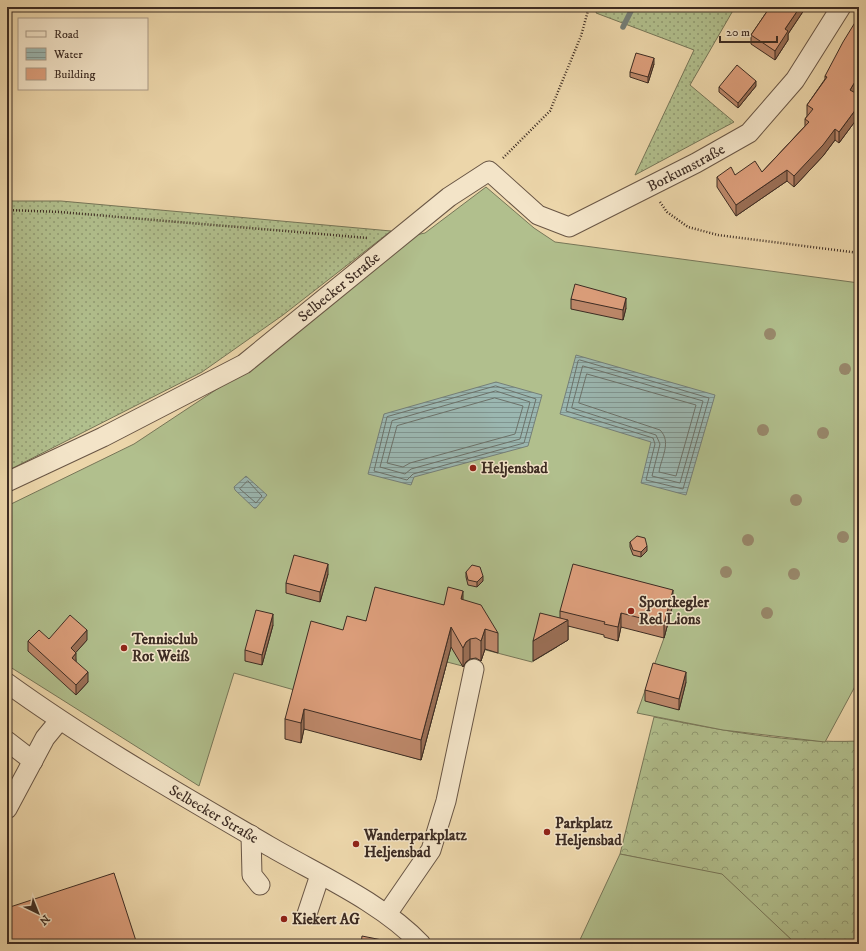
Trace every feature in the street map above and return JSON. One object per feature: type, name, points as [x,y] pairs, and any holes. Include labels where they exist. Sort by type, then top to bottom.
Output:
[{"type":"street","name":"Borkumstraße","points":[[489,171],[538,215],[569,227],[696,164],[749,133],[795,80],[841,7]]},
{"type":"street","name":"Selbecker Straße","points":[[7,482],[103,437],[244,364],[394,240],[449,197],[489,171]]},
{"type":"street","points":[[387,914],[430,850],[446,801],[474,669]]},
{"type":"street","name":"Selbecker Straße","points":[[7,683],[59,721],[387,914],[421,944]]},
{"type":"street","points":[[7,809],[45,738],[59,721]]},
{"type":"street","points":[[7,741],[33,761]]},
{"type":"street","points":[[251,835],[252,875],[260,885]]},
{"type":"street","points":[[307,914],[320,875]]},
{"type":"path","points":[[489,171],[550,111],[581,36],[589,7]]},
{"type":"path","points":[[649,187],[667,212],[688,227],[718,235],[859,253]]},
{"type":"path","points":[[7,210],[68,213],[394,240]]},
{"type":"green space","points":[[598,7],[735,7],[690,85],[734,122],[635,175],[694,50],[596,13]]},
{"type":"green space","name":"Heljensbad","points":[[486,187],[534,228],[555,242],[859,283],[859,679],[825,742],[723,730],[637,713],[664,638],[673,604],[573,578],[557,647],[532,662],[478,648],[474,669],[447,662],[421,760],[290,723],[298,691],[234,673],[199,786],[7,665],[7,506],[134,444],[261,360],[407,237],[425,233]]},
{"type":"green space","points":[[7,201],[61,201],[391,231],[283,315],[202,372],[7,471]]},
{"type":"green space","points":[[654,717],[730,731],[781,738],[859,741],[859,944],[796,944],[722,875],[620,854]]},
{"type":"green space","points":[[620,854],[722,874],[796,944],[578,944]]},
{"type":"water","points":[[576,355],[715,395],[686,495],[641,483],[651,442],[560,414]]},
{"type":"water","points":[[496,382],[542,395],[528,446],[414,477],[411,485],[368,474],[384,414]]},
{"type":"water","points":[[246,476],[267,495],[256,508],[254,508],[235,490],[234,487]]},
{"type":"building","points":[[770,7],[800,7],[785,29],[788,31],[775,51],[751,35]]},
{"type":"building","points":[[859,16],[859,75],[850,90],[859,95],[859,105],[839,132],[835,129],[823,145],[794,176],[787,170],[736,205],[717,177],[731,167],[735,175],[755,161],[762,172],[809,122],[805,119],[813,109],[807,105],[827,77],[825,76]]},
{"type":"building","points":[[636,53],[654,58],[648,77],[630,72]]},
{"type":"building","points":[[737,65],[756,81],[738,103],[719,87]]},
{"type":"building","points":[[575,284],[626,298],[623,310],[571,299]]},
{"type":"building","points":[[637,536],[645,538],[647,546],[641,552],[633,550],[630,542]]},
{"type":"building","points":[[294,555],[328,564],[320,592],[286,583]]},
{"type":"building","points":[[573,564],[673,590],[664,624],[621,613],[618,627],[604,624],[605,622],[560,611]]},
{"type":"building","points":[[472,565],[480,567],[483,576],[477,582],[468,580],[466,572]]},
{"type":"building","points":[[375,587],[444,605],[448,587],[463,591],[461,599],[481,605],[498,633],[485,629],[481,641],[476,638],[470,639],[466,642],[463,648],[451,627],[421,740],[304,709],[301,723],[285,719],[311,621],[343,630],[347,616],[366,621]]},
{"type":"building","points":[[256,610],[273,614],[262,655],[245,650]]},
{"type":"building","points":[[540,613],[568,620],[533,641]]},
{"type":"building","points":[[70,615],[87,630],[71,648],[76,653],[72,658],[88,672],[76,685],[28,641],[39,630],[49,639]]},
{"type":"building","points":[[653,663],[686,672],[679,699],[645,690]]},
{"type":"building","points":[[114,873],[137,944],[7,944],[7,908]]},
{"type":"building","points":[[362,936],[382,940],[381,944],[361,944]]},
{"type":"waterway","points":[[623,27],[633,7]]},
{"type":"place","name":"Heljensbad","points":[[473,468]]},
{"type":"place","name":"Sportkegler Red Lions","points":[[631,611]]},
{"type":"place","name":"Tennisclub Rot Weiß","points":[[124,648]]},
{"type":"place","name":"Parkplatz Heljensbad","points":[[547,832]]},
{"type":"place","name":"Wanderparkplatz Heljensbad","points":[[356,844]]},
{"type":"place","name":"Kiekert AG","points":[[284,919]]}]
